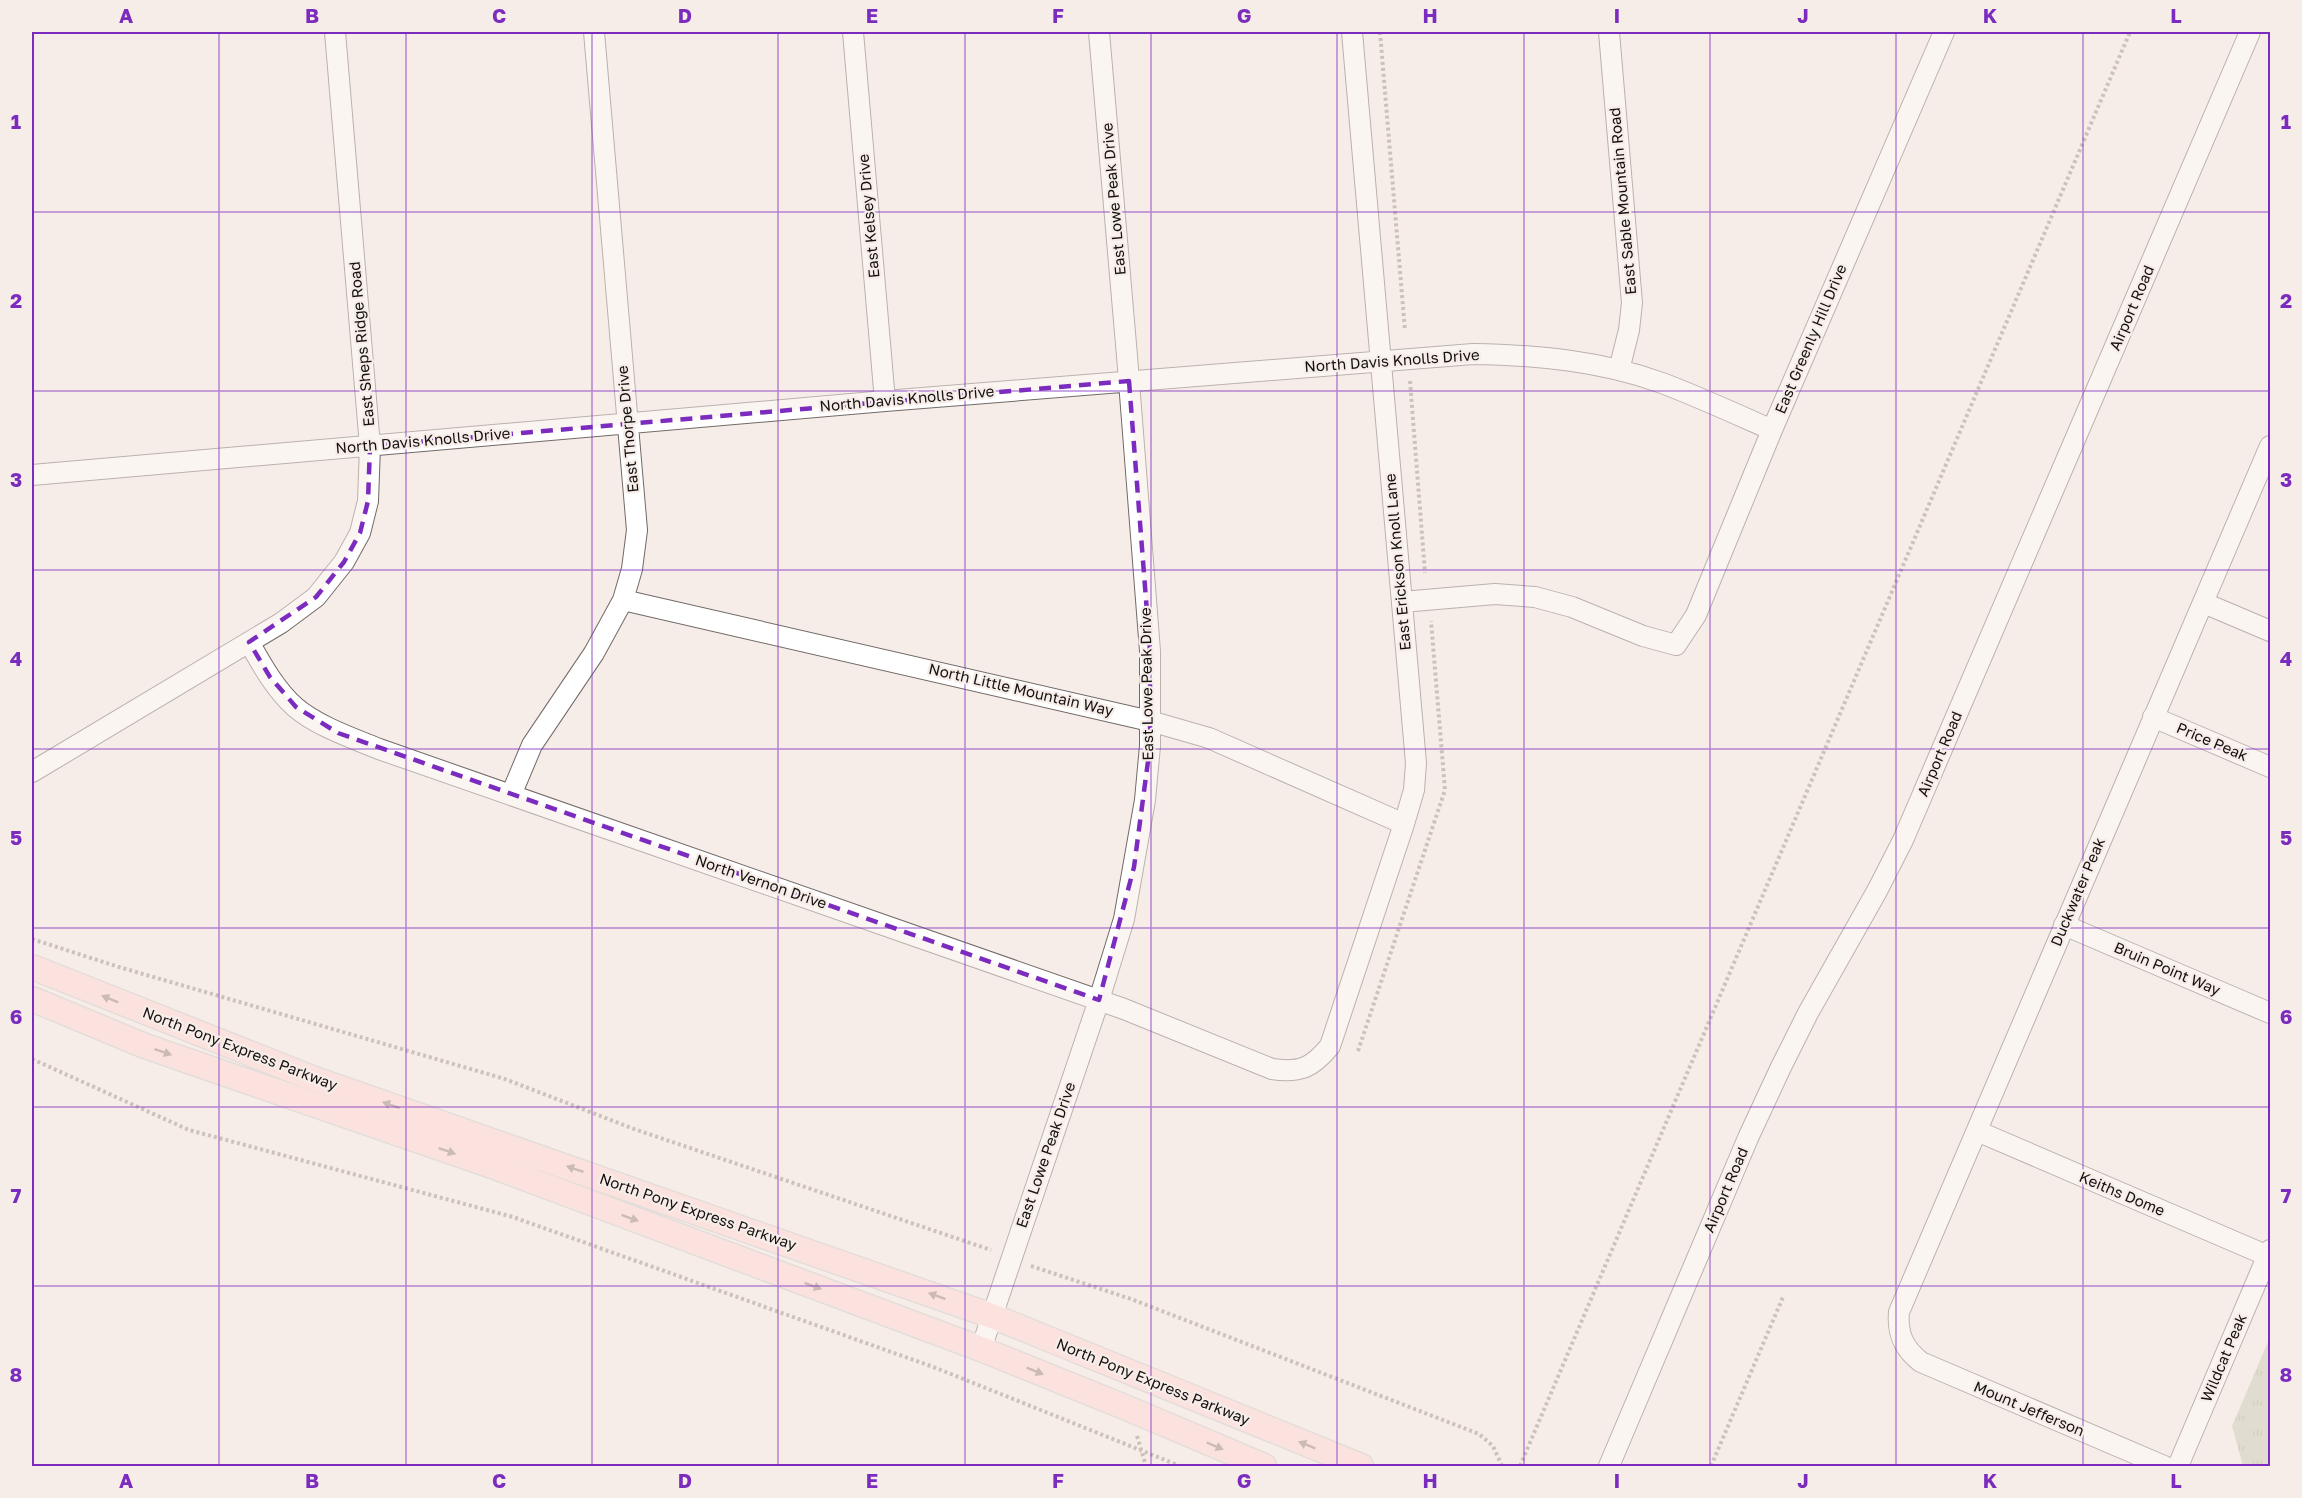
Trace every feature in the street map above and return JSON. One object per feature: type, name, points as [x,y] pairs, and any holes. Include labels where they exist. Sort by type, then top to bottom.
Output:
[{"type":"main road","name":"North Pony Express Parkway","points":[[32,967],[312,1078],[992,1316],[1361,1467]]},
{"type":"main road","name":"North Pony Express Parkway","points":[[32,999],[146,1046],[495,1167],[981,1349],[1264,1467]]},
{"type":"street","name":"East Sheps Ridge Road","points":[[32,772],[281,623],[316,597],[344,562],[360,533],[368,501],[370,446],[335,32]]},
{"type":"street","name":"East Thorpe Drive","points":[[512,795],[532,745],[594,653],[623,600],[632,569],[637,530],[594,32]]},
{"type":"street","name":"East Kelsey Drive","points":[[853,32],[885,400]]},
{"type":"street","name":"East Lowe Peak Drive","points":[[981,1349],[1124,920],[1145,800],[1150,746],[1150,651],[1099,32]]},
{"type":"street","name":"East Erickson Knoll Lane","points":[[1306,1068],[1320,1059],[1330,1046],[1404,824],[1414,790],[1416,763],[1352,32]]},
{"type":"street","name":"East Sable Mountain Road","points":[[1608,32],[1632,303],[1629,330],[1619,370]]},
{"type":"street","name":"East Greenly Hill Drive","points":[[1402,602],[1496,594],[1535,597],[1572,607],[1643,636],[1677,645],[1696,615],[1772,430],[1944,32]]},
{"type":"street","name":"Airport Road","points":[[1609,1467],[1748,1137],[1781,1067],[1903,840],[2250,32]]},
{"type":"street","name":"North Davis Knolls Drive","points":[[32,475],[885,400],[1473,354],[1517,354],[1573,360],[1619,370],[1662,383],[1772,430]]},
{"type":"street","name":"Duckwater Peak","points":[[1902,1341],[1899,1332],[1899,1312],[2271,446]]},
{"type":"street","name":"North Little Mountain Way","points":[[623,600],[1150,721],[1209,738],[1404,824]]},
{"type":"street","points":[[2204,603],[2271,631]]},
{"type":"street","name":"North Vernon Drive","points":[[249,642],[270,677],[296,707],[338,733],[1099,1000],[1175,1028],[1272,1069],[1288,1071],[1306,1068]]},
{"type":"street","name":"Price Peak","points":[[2153,717],[2271,767]]},
{"type":"street","name":"Bruin Point Way","points":[[2064,925],[2271,1013]]},
{"type":"street","name":"Keiths Dome","points":[[1977,1131],[2269,1253]]},
{"type":"street","name":"Wildcat Peak","points":[[2178,1467],[2269,1253]]},
{"type":"street","name":"Mount Jefferson","points":[[1902,1341],[1907,1350],[1921,1362],[2164,1467]]},
{"type":"path","points":[[1380,32],[1405,332]]},
{"type":"path","points":[[1520,1467],[2130,32]]},
{"type":"path","points":[[1410,381],[1425,573]]},
{"type":"path","points":[[32,939],[119,967],[505,1079],[634,1129],[991,1250]]},
{"type":"path","points":[[32,1059],[189,1130],[513,1217],[936,1368],[1180,1467]]},
{"type":"path","points":[[1031,1266],[1131,1299],[1479,1434],[1493,1446],[1502,1467]]},
{"type":"path","points":[[1711,1467],[1783,1297]]},
{"type":"highlighted area","points":[[1129,381],[1150,651],[1150,746],[1134,867],[1099,1000],[338,733],[296,707],[270,677],[249,642],[316,597],[344,562],[360,533],[368,501],[370,446]]},
{"type":"green space","points":[[2270,1337],[2270,1466],[2243,1466],[2232,1426]]}]
